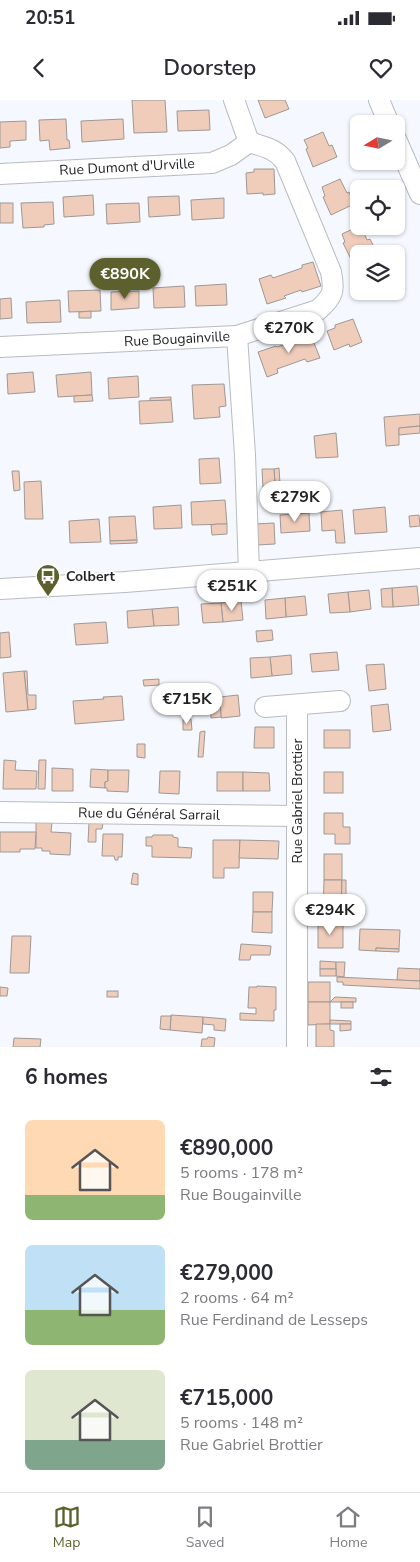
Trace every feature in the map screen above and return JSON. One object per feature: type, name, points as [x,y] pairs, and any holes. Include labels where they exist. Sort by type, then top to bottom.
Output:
[{"type":"street","points":[[234,100],[250,142],[279,153],[285,161],[331,272],[334,286],[328,301],[318,310],[237,336]]},
{"type":"street","points":[[379,100],[386,115]]},
{"type":"street","name":"Rue Dumont d'Urville","points":[[0,174],[212,163],[231,155],[250,142]]},
{"type":"street","points":[[405,160],[420,194]]},
{"type":"street","name":"Rue Bougainville","points":[[0,347],[237,336],[245,455],[249,572]]},
{"type":"street","points":[[0,589],[125,582],[420,558]]},
{"type":"street","points":[[265,707],[340,701]]},
{"type":"street","name":"Rue Gabriel Brottier","points":[[297,704],[297,1047]]},
{"type":"street","name":"Rue du Général Sarrail","points":[[0,812],[297,816]]},
{"type":"building","points":[[132,100],[165,100],[167,132],[134,133]]},
{"type":"building","points":[[258,100],[285,100],[289,109],[265,118]]},
{"type":"building","points":[[209,110],[210,130],[178,131],[177,111]]},
{"type":"building","points":[[66,119],[67,140],[69,140],[70,148],[50,150],[49,140],[40,141],[39,120]]},
{"type":"building","points":[[123,119],[124,139],[82,142],[81,121]]},
{"type":"building","points":[[26,121],[26,140],[10,141],[10,147],[0,148],[0,122]]},
{"type":"building","points":[[323,132],[329,146],[332,145],[337,157],[313,167],[304,140]]},
{"type":"building","points":[[254,169],[274,169],[275,194],[247,194],[246,173],[254,172]]},
{"type":"building","points":[[340,179],[347,193],[349,192],[350,194],[350,206],[331,215],[323,197],[325,196],[322,187]]},
{"type":"building","points":[[93,195],[94,215],[64,217],[63,197]]},
{"type":"building","points":[[179,196],[180,215],[149,217],[148,197]]},
{"type":"building","points":[[224,198],[224,218],[192,220],[191,200]]},
{"type":"building","points":[[53,202],[54,224],[44,225],[44,227],[23,228],[21,203]]},
{"type":"building","points":[[0,203],[13,203],[13,223],[0,223]]},
{"type":"building","points":[[139,203],[140,222],[107,224],[106,204]]},
{"type":"building","points":[[350,230],[350,235],[365,235],[373,245],[350,245],[350,257],[343,243],[345,242],[342,234]]},
{"type":"building","points":[[313,262],[321,286],[302,292],[301,290],[284,296],[286,298],[267,304],[259,279],[271,275],[273,278]]},
{"type":"building","points":[[226,284],[227,305],[196,306],[195,286]]},
{"type":"building","points":[[184,286],[185,307],[154,308],[153,288]]},
{"type":"building","points":[[100,290],[101,311],[69,312],[68,291]]},
{"type":"building","points":[[139,291],[139,308],[111,310],[111,292]]},
{"type":"building","points":[[11,298],[12,318],[0,319],[0,299]]},
{"type":"building","points":[[60,300],[61,322],[27,323],[26,302]]},
{"type":"building","points":[[91,311],[91,318],[79,318],[79,312]]},
{"type":"building","points":[[353,319],[362,342],[350,347],[349,344],[334,350],[327,331],[335,328],[335,325]]},
{"type":"building","points":[[310,333],[320,358],[307,362],[305,359],[277,369],[278,373],[267,377],[258,352],[293,342],[292,339]]},
{"type":"building","points":[[33,372],[35,392],[8,394],[7,374]]},
{"type":"building","points":[[91,372],[92,395],[58,397],[56,375]]},
{"type":"building","points":[[138,376],[139,397],[109,399],[108,378]]},
{"type":"building","points":[[224,384],[226,406],[219,407],[220,417],[194,419],[192,385]]},
{"type":"building","points":[[92,395],[93,401],[74,402],[74,396]]},
{"type":"building","points":[[171,397],[171,400],[150,401],[150,398]]},
{"type":"building","points":[[171,400],[173,422],[140,424],[139,401]]},
{"type":"building","points":[[420,414],[420,426],[399,428],[399,445],[386,446],[384,417]]},
{"type":"building","points":[[420,426],[420,433],[399,435],[399,428]]},
{"type":"building","points":[[336,433],[338,457],[316,458],[314,436]]},
{"type":"building","points":[[219,458],[221,483],[200,484],[199,459]]},
{"type":"building","points":[[279,468],[281,499],[276,499],[274,469]]},
{"type":"building","points":[[262,469],[274,469],[276,499],[281,499],[282,505],[264,507]]},
{"type":"building","points":[[12,471],[19,471],[20,490],[14,491]]},
{"type":"building","points":[[41,481],[43,519],[25,519],[24,482]]},
{"type":"building","points":[[225,500],[227,524],[192,525],[191,502]]},
{"type":"building","points":[[181,505],[182,528],[154,529],[153,507]]},
{"type":"building","points":[[385,507],[387,532],[355,534],[353,510]]},
{"type":"building","points":[[342,510],[345,543],[336,543],[335,530],[322,531],[321,512]]},
{"type":"building","points":[[309,513],[310,531],[281,533],[280,515]]},
{"type":"building","points":[[419,515],[420,526],[410,527],[409,516]]},
{"type":"building","points":[[135,516],[137,540],[110,541],[109,517]]},
{"type":"building","points":[[99,519],[101,542],[70,543],[69,521]]},
{"type":"building","points":[[274,523],[275,544],[257,545],[255,524]]},
{"type":"building","points":[[227,524],[227,534],[212,535],[211,525]]},
{"type":"building","points":[[137,540],[137,543],[110,544],[110,541]]},
{"type":"building","points":[[417,586],[419,605],[393,607],[392,588]]},
{"type":"building","points":[[392,588],[393,607],[382,607],[381,589]]},
{"type":"building","points":[[369,590],[371,609],[350,612],[348,592]]},
{"type":"building","points":[[348,592],[350,612],[330,613],[328,594]]},
{"type":"building","points":[[305,596],[307,615],[286,617],[285,598]]},
{"type":"building","points":[[285,598],[286,617],[266,619],[265,600]]},
{"type":"building","points":[[241,601],[243,620],[223,622],[221,603]]},
{"type":"building","points":[[221,603],[223,622],[203,623],[201,604]]},
{"type":"building","points":[[178,607],[179,625],[154,626],[152,609]]},
{"type":"building","points":[[152,609],[154,626],[128,628],[127,611]]},
{"type":"building","points":[[106,622],[108,643],[76,645],[74,624]]},
{"type":"building","points":[[272,630],[273,640],[257,642],[256,631]]},
{"type":"building","points":[[9,632],[11,657],[0,658],[0,633]]},
{"type":"building","points":[[337,652],[339,670],[312,672],[310,654]]},
{"type":"building","points":[[291,655],[292,674],[272,676],[270,657]]},
{"type":"building","points":[[270,657],[272,676],[251,678],[250,658]]},
{"type":"building","points":[[384,664],[386,689],[369,691],[366,665]]},
{"type":"building","points":[[24,671],[27,671],[28,695],[36,695],[36,709],[28,710]]},
{"type":"building","points":[[24,671],[28,710],[6,712],[3,673]]},
{"type":"building","points":[[159,679],[159,685],[144,686],[143,680]]},
{"type":"building","points":[[238,695],[240,716],[221,718],[220,697]]},
{"type":"building","points":[[122,696],[124,720],[75,724],[73,701]]},
{"type":"building","points":[[220,702],[221,717],[211,718],[210,703]]},
{"type":"building","points":[[388,704],[391,730],[373,732],[371,706]]},
{"type":"building","points":[[183,719],[191,719],[192,730],[183,730]]},
{"type":"building","points":[[255,727],[274,727],[274,748],[254,748]]},
{"type":"building","points":[[324,730],[350,730],[350,748],[324,748]]},
{"type":"building","points":[[205,731],[203,757],[198,757],[200,732]]},
{"type":"building","points":[[137,744],[145,744],[145,758],[137,757]]},
{"type":"building","points":[[4,760],[16,761],[15,770],[37,771],[36,789],[3,789]]},
{"type":"building","points":[[39,760],[46,760],[45,789],[38,789]]},
{"type":"building","points":[[52,768],[73,769],[73,791],[52,791]]},
{"type":"building","points":[[91,769],[108,770],[108,781],[105,782],[105,788],[90,787]]},
{"type":"building","points":[[108,770],[129,770],[128,792],[107,791],[105,782],[108,781]]},
{"type":"building","points":[[160,771],[180,771],[179,794],[159,793]]},
{"type":"building","points":[[217,772],[243,772],[243,791],[217,791]]},
{"type":"building","points":[[243,772],[269,773],[270,791],[243,791]]},
{"type":"building","points":[[324,772],[343,772],[343,793],[324,793]]},
{"type":"building","points":[[324,813],[343,813],[343,827],[350,827],[350,844],[335,844],[335,834],[324,834]]},
{"type":"building","points":[[36,822],[52,822],[51,832],[71,833],[70,855],[50,854],[50,851],[42,851],[42,848],[36,848]]},
{"type":"building","points":[[89,823],[103,823],[102,829],[96,829],[96,842],[88,842]]},
{"type":"building","points":[[0,832],[36,832],[35,849],[20,849],[20,852],[0,852]]},
{"type":"building","points":[[103,834],[123,834],[122,857],[118,857],[118,860],[115,860],[114,856],[102,856]]},
{"type":"building","points":[[153,835],[173,835],[173,837],[178,838],[178,847],[192,848],[191,858],[152,857],[152,846],[146,846],[146,837],[152,837]]},
{"type":"building","points":[[213,840],[240,840],[239,868],[224,868],[224,878],[213,878]]},
{"type":"building","points":[[240,840],[279,841],[278,859],[239,858]]},
{"type":"building","points":[[324,854],[342,854],[342,880],[324,880]]},
{"type":"building","points":[[133,873],[138,874],[138,885],[131,884]]},
{"type":"building","points":[[324,880],[342,880],[341,916],[323,916]]},
{"type":"building","points":[[342,880],[346,880],[346,910],[341,911]]},
{"type":"building","points":[[253,892],[273,892],[272,912],[253,912]]},
{"type":"building","points":[[253,912],[272,912],[272,933],[252,932]]},
{"type":"building","points":[[318,924],[343,925],[343,948],[318,948]]},
{"type":"building","points":[[360,929],[400,930],[399,949],[376,948],[376,951],[359,950]]},
{"type":"building","points":[[12,936],[31,936],[29,973],[10,973]]},
{"type":"building","points":[[241,944],[271,946],[270,955],[251,955],[250,960],[239,960]]},
{"type":"building","points":[[376,948],[399,949],[399,952],[376,951]]},
{"type":"building","points":[[320,961],[336,962],[336,969],[320,969]]},
{"type":"building","points":[[336,962],[345,962],[344,977],[336,976]]},
{"type":"building","points":[[398,968],[420,969],[420,981],[397,980]]},
{"type":"building","points":[[320,969],[336,969],[336,976],[320,976]]},
{"type":"building","points":[[337,977],[420,981],[420,989],[343,985],[343,982],[337,982]]},
{"type":"building","points":[[308,982],[330,982],[330,1002],[308,1002]]},
{"type":"building","points":[[0,987],[8,988],[7,996],[0,996]]},
{"type":"building","points":[[249,987],[276,987],[274,1021],[240,1020],[240,1013],[256,1014],[256,1008],[248,1008]]},
{"type":"building","points":[[107,991],[118,991],[118,997],[107,997]]},
{"type":"building","points":[[335,997],[356,998],[356,1002],[330,1002]]},
{"type":"building","points":[[308,1002],[330,1002],[330,1024],[308,1025]]},
{"type":"building","points":[[341,1002],[353,1002],[353,1008],[341,1008]]},
{"type":"building","points":[[171,1015],[203,1017],[202,1033],[170,1030]]},
{"type":"building","points":[[161,1016],[171,1016],[170,1030],[160,1029]]},
{"type":"building","points":[[203,1017],[226,1019],[225,1031],[214,1030],[214,1025],[203,1024]]},
{"type":"building","points":[[330,1020],[351,1021],[351,1024],[330,1024]]},
{"type":"building","points":[[316,1024],[330,1024],[330,1030],[334,1031],[334,1047],[316,1047]]},
{"type":"building","points":[[340,1024],[351,1024],[351,1030],[340,1031]]},
{"type":"building","points":[[208,1037],[215,1038],[214,1047],[201,1047],[202,1039],[207,1039]]},
{"type":"building","points":[[14,1038],[41,1039],[40,1047],[13,1047]]},
{"type":"place","name":"Colbert","points":[[48,597]]}]
